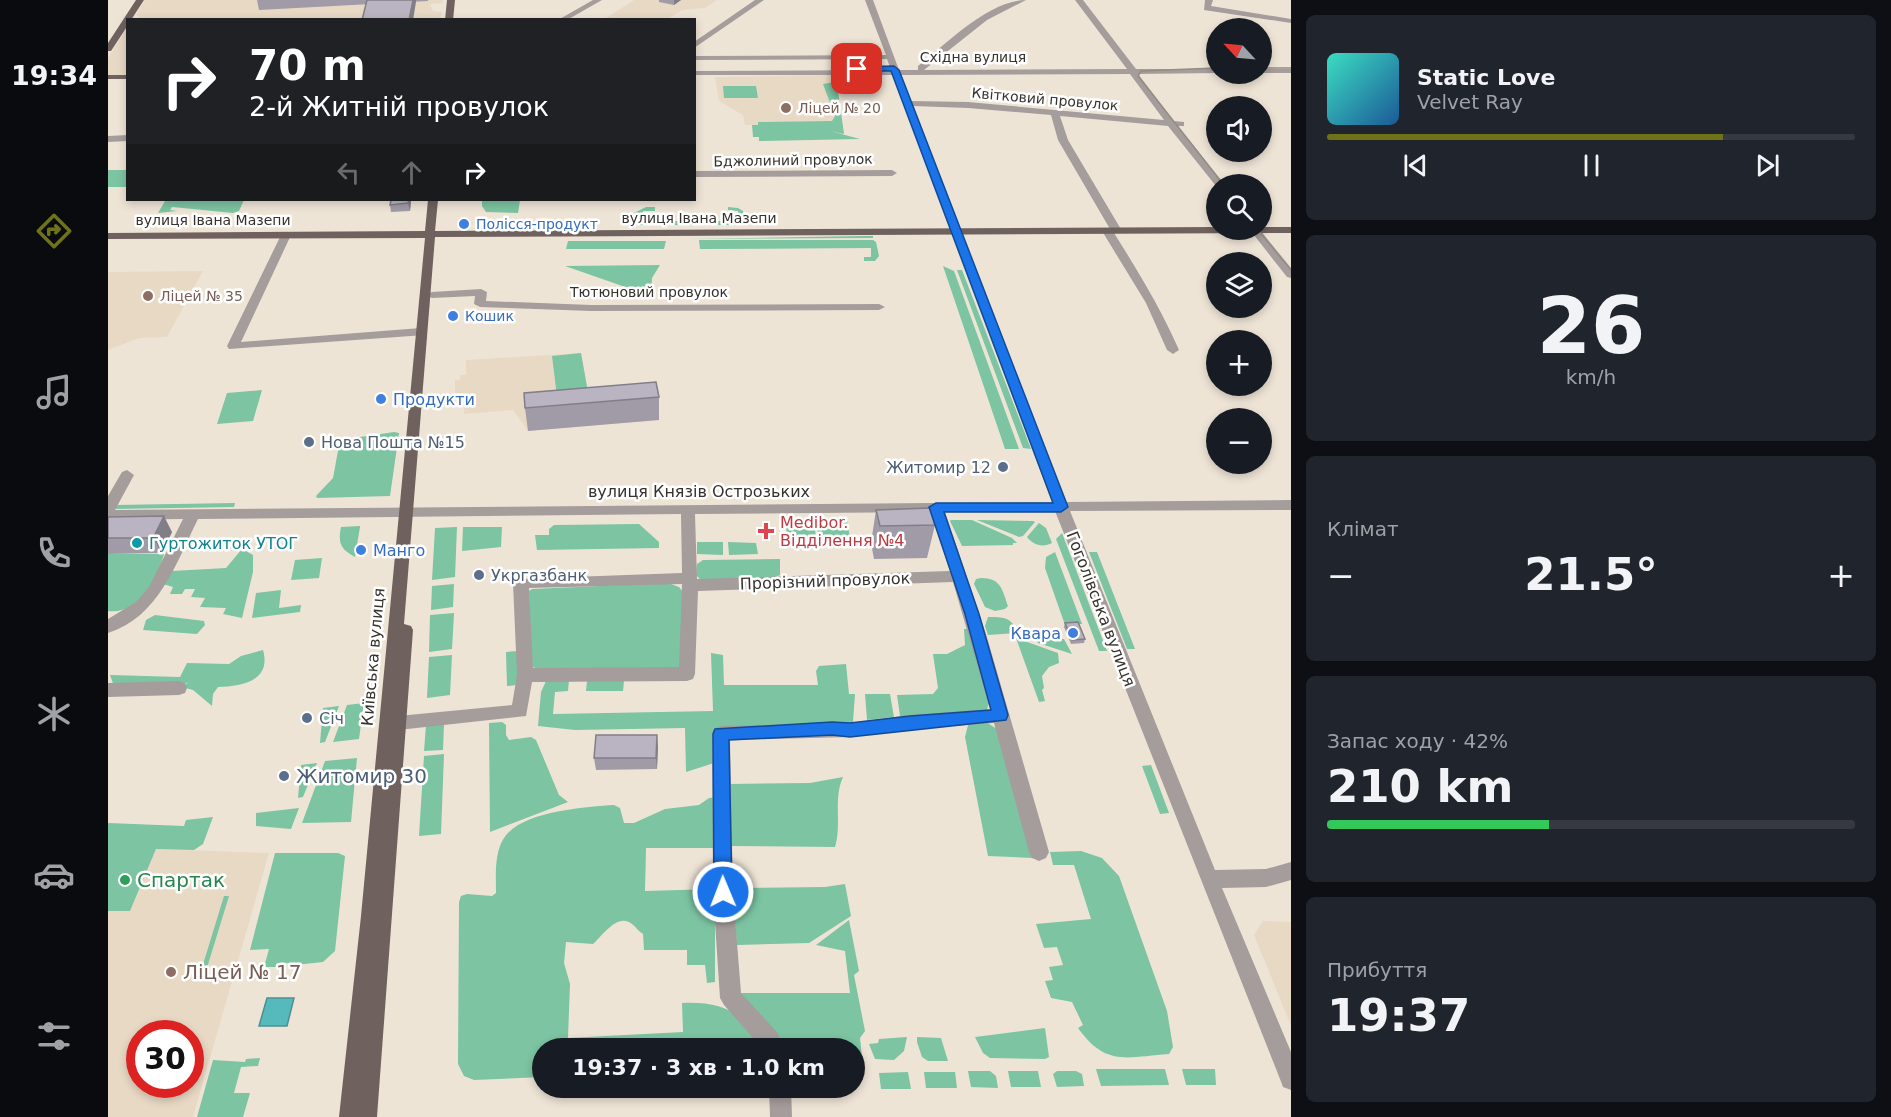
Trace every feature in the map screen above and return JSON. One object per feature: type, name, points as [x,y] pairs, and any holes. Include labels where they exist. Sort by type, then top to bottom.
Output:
[{"type":"main road","points":[[108,38],[134,0]]},
{"type":"main road","points":[[128,18],[140,0]]},
{"type":"main road","points":[[449,18],[451,0]]},
{"type":"main road","points":[[458,18],[459,0]]},
{"type":"main road","points":[[108,49],[126,21]]},
{"type":"main road","points":[[108,78],[126,78]]},
{"type":"main road","name":"Київська вулиця","points":[[350,1117],[432,295],[433,201]]},
{"type":"main road","name":"Київська вулиця","points":[[366,1117],[398,723],[421,332],[433,235],[440,201]]},
{"type":"main road","name":"вулиця Івана Мазепи","points":[[108,236],[1206,229]]},
{"type":"main road","name":"вулиця Івана Мазепи","points":[[1272,229],[1291,230]]},
{"type":"street","points":[[565,18],[598,0]]},
{"type":"street","points":[[696,45],[760,0]]},
{"type":"street","name":"Гоголівська вулиця","points":[[869,0],[1061,507],[1291,1079]]},
{"type":"street","points":[[921,68],[994,13],[1011,2],[1022,0]]},
{"type":"street","points":[[1078,0],[1176,124],[1221,174]]},
{"type":"street","points":[[1209,0],[1207,8],[1291,21]]},
{"type":"street","points":[[696,58],[890,57]]},
{"type":"street","name":"Східна вулиця","points":[[895,69],[1132,70]]},
{"type":"street","name":"Східна вулиця","points":[[696,72],[895,69],[1206,69]]},
{"type":"street","points":[[1272,69],[1291,69]]},
{"type":"street","name":"Квітковий провулок","points":[[907,103],[1176,124]]},
{"type":"street","points":[[1055,114],[1063,140],[1112,231],[1118,250],[1128,261],[1164,328],[1173,350]]},
{"type":"street","points":[[1176,124],[1212,174]]},
{"type":"street","points":[[108,139],[126,138]]},
{"type":"street","name":"Бджолиний провулок","points":[[696,174],[892,173]]},
{"type":"street","points":[[286,235],[233,346],[421,332]]},
{"type":"street","points":[[1268,240],[1291,275]]},
{"type":"street","points":[[1272,240],[1291,260]]},
{"type":"street","name":"Тютюновий провулок","points":[[432,295],[481,292],[480,304],[591,308],[879,307]]},
{"type":"street","points":[[108,509],[127,475]]},
{"type":"street","name":"вулиця Князів Острозьких","points":[[108,516],[410,511],[1291,504]]},
{"type":"street","points":[[936,507],[960,576],[1039,852]]},
{"type":"street","points":[[398,723],[520,711],[525,675],[687,674],[690,581],[688,509]]},
{"type":"street","points":[[108,627],[142,606],[155,590],[193,514]]},
{"type":"street","name":"Прорізний провулок","points":[[525,675],[521,583],[690,581],[801,583],[960,576]]},
{"type":"street","points":[[108,690],[179,688]]},
{"type":"street","points":[[767,1038],[730,998],[723,892],[721,734],[850,730],[910,722],[1000,715]]},
{"type":"street","points":[[1210,879],[1266,878],[1291,871]]},
{"type":"street","points":[[780,1098],[781,1117]]},
{"type":"shaded area","points":[[145,0],[443,0],[442,3],[430,4],[433,11],[442,12],[440,18],[138,18],[139,16],[136,15]]},
{"type":"shaded area","points":[[634,0],[717,0],[705,8],[683,10],[669,18],[606,18]]},
{"type":"shaded area","points":[[126,29],[126,75],[108,75],[108,58]]},
{"type":"shaded area","name":"Ліцей № 20","points":[[835,75],[844,134],[754,135],[752,125],[745,125],[743,115],[719,101],[715,77]]},
{"type":"shaded area","name":"Ліцей № 35","points":[[203,271],[167,337],[139,338],[108,350],[108,272]]},
{"type":"shaded area","points":[[581,353],[588,392],[657,405],[659,420],[528,431],[513,410],[464,414],[465,397],[459,398],[459,393],[455,393],[455,380],[460,380],[460,375],[466,375],[466,360]]},
{"type":"shaded area","name":"Ліцей № 17","points":[[156,849],[269,853],[204,1079],[204,1020],[126,1020],[126,1098],[198,1098],[193,1117],[108,1117],[108,911],[130,911]]},
{"type":"shaded area","points":[[1263,921],[1291,922],[1291,1026],[1254,935]]},
{"type":"green space","points":[[868,78],[870,84],[866,85],[867,90],[838,91],[844,134],[830,131],[860,139],[759,141],[759,137],[753,137],[752,125],[758,125],[758,122],[832,121],[835,116],[823,84]]},
{"type":"green space","points":[[723,86],[756,86],[758,98],[724,98]]},
{"type":"green space","points":[[108,170],[126,170],[126,187],[108,187]]},
{"type":"green space","points":[[165,201],[244,201],[239,211],[233,213],[172,207],[170,210],[177,211],[158,213]]},
{"type":"green space","points":[[482,201],[520,201],[518,213],[486,212]]},
{"type":"green space","points":[[646,207],[655,207],[655,211],[643,211],[643,221],[739,221],[738,211],[728,210],[728,207],[738,208],[743,211],[744,225],[632,225],[634,213]]},
{"type":"green space","points":[[873,236],[873,238],[689,239]]},
{"type":"green space","points":[[699,240],[873,240],[876,242],[879,256],[875,261],[864,261],[864,257],[871,257],[871,248],[700,249]]},
{"type":"green space","points":[[568,241],[666,241],[664,249],[566,249]]},
{"type":"green space","points":[[660,265],[652,278],[651,296],[565,266]]},
{"type":"green space","points":[[943,266],[954,271],[1019,449],[1005,449]]},
{"type":"green space","points":[[957,270],[962,270],[1031,449],[1023,448]]},
{"type":"green space","points":[[581,353],[588,392],[557,396],[552,356]]},
{"type":"green space","points":[[262,390],[253,421],[217,424],[227,393]]},
{"type":"green space","points":[[399,433],[390,496],[317,498],[316,496],[333,478],[340,440]]},
{"type":"green space","points":[[235,503],[234,507],[113,509],[115,505]]},
{"type":"green space","points":[[951,520],[972,520],[1012,538],[1017,543],[962,546]]},
{"type":"green space","points":[[977,520],[1035,522],[1023,536],[1019,537]]},
{"type":"green space","points":[[814,521],[816,537],[787,538],[786,522]]},
{"type":"green space","points":[[817,521],[847,521],[850,537],[818,537]]},
{"type":"green space","points":[[1039,523],[1046,528],[1052,543],[1038,545],[1027,537]]},
{"type":"green space","points":[[639,524],[659,542],[659,548],[537,550],[535,535],[549,535],[549,529],[554,525]]},
{"type":"green space","points":[[360,526],[355,557],[341,545],[341,527]]},
{"type":"green space","points":[[457,527],[455,577],[432,580],[435,528]]},
{"type":"green space","points":[[463,527],[502,527],[501,547],[462,551]]},
{"type":"green space","points":[[1062,533],[1107,651],[1099,651],[1056,539]]},
{"type":"green space","points":[[697,542],[723,542],[723,555],[697,554]]},
{"type":"green space","points":[[728,542],[756,543],[758,554],[729,555]]},
{"type":"green space","points":[[242,549],[253,555],[253,572],[242,618],[223,614],[226,608],[200,607],[205,598],[191,597],[195,589],[185,589],[182,594],[170,594],[173,587],[163,584],[172,571],[226,568]]},
{"type":"green space","points":[[1055,552],[1082,624],[1065,625],[1045,568],[1046,557]]},
{"type":"green space","points":[[1089,552],[1097,552],[1135,649],[1127,649]]},
{"type":"green space","points":[[108,554],[164,554],[157,574],[145,594],[137,602],[119,611],[108,611]]},
{"type":"green space","points":[[322,558],[319,578],[291,580],[295,560]]},
{"type":"green space","points":[[780,559],[780,575],[770,580],[703,582],[696,575],[697,564],[703,560]]},
{"type":"green space","points":[[976,579],[997,582],[1008,606],[1005,609],[995,611],[985,607],[974,584]]},
{"type":"green space","points":[[668,583],[679,587],[686,596],[680,668],[535,668],[531,666],[529,591],[532,589]]},
{"type":"green space","points":[[454,584],[453,607],[431,610],[432,586]]},
{"type":"green space","points":[[281,590],[279,608],[301,605],[300,612],[252,618],[256,593]]},
{"type":"green space","points":[[454,613],[452,649],[429,652],[430,615]]},
{"type":"green space","points":[[155,615],[204,621],[205,625],[197,634],[143,630],[146,620]]},
{"type":"green space","points":[[988,617],[1010,621],[1016,633],[988,635],[985,626]]},
{"type":"green space","points":[[964,629],[968,629],[989,702],[987,710],[916,717],[900,716],[897,695],[933,694],[938,688],[933,654],[947,654],[965,645]]},
{"type":"green space","points":[[1030,629],[1036,630],[1042,639],[1064,639],[1072,654],[1038,643]]},
{"type":"green space","points":[[1016,638],[1058,653],[1059,663],[1049,667],[1042,676],[1045,701],[1039,702]]},
{"type":"green space","points":[[263,650],[265,661],[259,676],[244,683],[218,687],[213,694],[212,706],[193,690],[182,687],[189,682],[180,686],[114,686],[110,675],[180,677],[187,663],[229,664],[241,656]]},
{"type":"green space","points":[[517,651],[517,685],[507,686],[506,652]]},
{"type":"green space","points":[[711,653],[723,655],[724,685],[818,685],[816,671],[819,666],[846,664],[849,694],[855,694],[853,722],[846,726],[832,723],[733,727],[714,763],[686,772],[685,728],[575,730],[538,726],[541,692],[546,681],[569,680],[568,691],[555,692],[553,714],[713,711]]},
{"type":"green space","points":[[452,655],[450,695],[427,698],[429,657]]},
{"type":"green space","points":[[587,681],[624,681],[623,691],[586,691]]},
{"type":"green space","points":[[865,694],[890,694],[894,717],[867,720]]},
{"type":"green space","points":[[364,703],[359,739],[333,742],[347,705]]},
{"type":"green space","points":[[339,706],[325,742],[320,743],[323,708]]},
{"type":"green space","points":[[502,722],[506,725],[506,735],[509,740],[531,737],[536,740],[559,795],[568,802],[490,832],[489,723]]},
{"type":"green space","points":[[986,722],[997,729],[1033,858],[988,856],[965,737],[968,725]]},
{"type":"green space","points":[[444,724],[443,750],[424,751],[426,725]]},
{"type":"green space","points":[[444,754],[441,834],[419,836],[424,756]]},
{"type":"green space","points":[[357,758],[351,822],[302,823],[325,761]]},
{"type":"green space","points":[[317,763],[303,797],[298,798],[301,765]]},
{"type":"green space","points":[[1151,765],[1169,813],[1160,814],[1142,766]]},
{"type":"green space","points":[[843,777],[840,785],[835,847],[732,846],[729,784],[810,783]]},
{"type":"green space","points":[[718,797],[717,848],[646,848],[645,891],[715,889],[715,982],[707,983],[705,965],[687,965],[687,950],[644,950],[643,934],[627,921],[621,921],[593,944],[566,942],[564,963],[570,984],[568,1038],[532,1038],[532,1077],[474,1080],[464,1076],[458,1064],[459,902],[461,896],[467,894],[492,896],[496,893],[497,858],[504,838],[512,829],[524,822],[555,812],[614,805],[620,808],[624,823],[634,823],[665,809],[699,805],[709,798]]},
{"type":"green space","points":[[299,808],[291,829],[256,826],[256,813]]},
{"type":"green space","name":"Спартак","points":[[213,817],[203,844],[194,850],[156,849],[130,911],[108,911],[108,823],[184,826],[186,820]]},
{"type":"green space","points":[[1081,851],[1102,858],[1119,876],[1167,1011],[1173,1047],[1169,1054],[1118,1057],[1108,1054],[1098,1049],[1078,1028],[1083,1025],[1072,1002],[1051,998],[1045,981],[1053,980],[1049,967],[1063,965],[1057,947],[1044,948],[1036,924],[1091,919],[1074,865],[1053,865],[1050,852]]},
{"type":"green space","points":[[275,853],[338,853],[345,856],[335,951],[323,962],[295,965],[295,963],[278,963],[277,967],[264,967],[269,949],[250,950]]},
{"type":"green space","points":[[845,884],[851,916],[809,943],[737,945],[732,888],[825,887]]},
{"type":"green space","points":[[224,896],[229,896],[206,971],[201,971]]},
{"type":"green space","points":[[849,920],[859,971],[854,975],[865,1031],[860,1038],[777,1038],[739,993],[850,993],[845,951],[816,945]]},
{"type":"green space","points":[[682,1003],[709,1004],[731,1011],[741,1017],[758,1038],[568,1038],[683,1032]]},
{"type":"green space","points":[[1045,1028],[1049,1057],[1045,1059],[990,1058],[983,1053],[975,1037]]},
{"type":"green space","points":[[907,1037],[904,1051],[894,1060],[875,1059],[869,1044],[878,1043],[879,1039]]},
{"type":"green space","points":[[917,1037],[941,1038],[948,1061],[928,1061],[922,1057]]},
{"type":"green space","points":[[260,1058],[258,1066],[241,1067],[234,1093],[250,1093],[243,1117],[197,1117],[213,1060],[245,1062],[246,1059]]},
{"type":"green space","points":[[1096,1069],[1165,1069],[1169,1085],[1101,1086]]},
{"type":"green space","points":[[1182,1069],[1215,1069],[1216,1085],[1186,1085]]},
{"type":"green space","points":[[968,1071],[990,1071],[996,1076],[998,1088],[971,1087]]},
{"type":"green space","points":[[1008,1071],[1038,1071],[1041,1087],[1011,1087]]},
{"type":"green space","points":[[1057,1071],[1076,1071],[1082,1074],[1084,1086],[1057,1087],[1053,1074]]},
{"type":"green space","points":[[908,1072],[911,1089],[881,1089],[879,1073]]},
{"type":"green space","points":[[924,1072],[955,1072],[957,1088],[926,1088]]},
{"type":"water","points":[[267,998],[294,998],[287,1026],[259,1026]]},
{"type":"building","points":[[367,0],[413,0],[409,18],[362,18]]},
{"type":"building","points":[[391,201],[409,201],[408,203],[390,205]]},
{"type":"building","points":[[656,382],[659,397],[525,408],[524,393]]},
{"type":"building","points":[[930,508],[935,525],[880,526],[876,510]]},
{"type":"building","points":[[164,516],[153,538],[108,538],[108,517]]},
{"type":"building","points":[[1078,622],[1085,639],[1072,640],[1065,623]]},
{"type":"building","points":[[596,735],[657,735],[656,758],[594,758]]},
{"type":"tram line","points":[[1206,68],[1141,71],[1138,76],[1215,174]]},
{"type":"tram line","points":[[1272,68],[1291,68]]},
{"type":"tram line","points":[[1266,240],[1291,270]]},
{"type":"place","name":"Ліцей № 20","points":[[786,108]]},
{"type":"place","name":"Полісся-продукт","points":[[464,224]]},
{"type":"place","name":"Ліцей № 35","points":[[148,296]]},
{"type":"place","name":"Кошик","points":[[453,316]]},
{"type":"place","name":"Продукти","points":[[381,399]]},
{"type":"place","name":"Нова Пошта №15","points":[[309,442]]},
{"type":"place","name":"Житомир 12","points":[[1003,467]]},
{"type":"place","name":"Medibor. Відділення №4","points":[[766,531]]},
{"type":"place","name":"Гуртожиток УТОГ","points":[[137,543]]},
{"type":"place","name":"Манго","points":[[361,550]]},
{"type":"place","name":"Укргазбанк","points":[[479,575]]},
{"type":"place","name":"Квара","points":[[1073,633]]},
{"type":"place","name":"Січ","points":[[307,718]]},
{"type":"place","name":"Житомир 30","points":[[284,776]]},
{"type":"place","name":"Спартак","points":[[125,880]]},
{"type":"place","name":"Ліцей № 17","points":[[171,972]]},
{"type":"route","points":[[723,892],[721,734],[850,730],[910,722],[1000,715],[972,614],[936,507],[1061,507],[895,70],[894,68],[857,69]]}]
